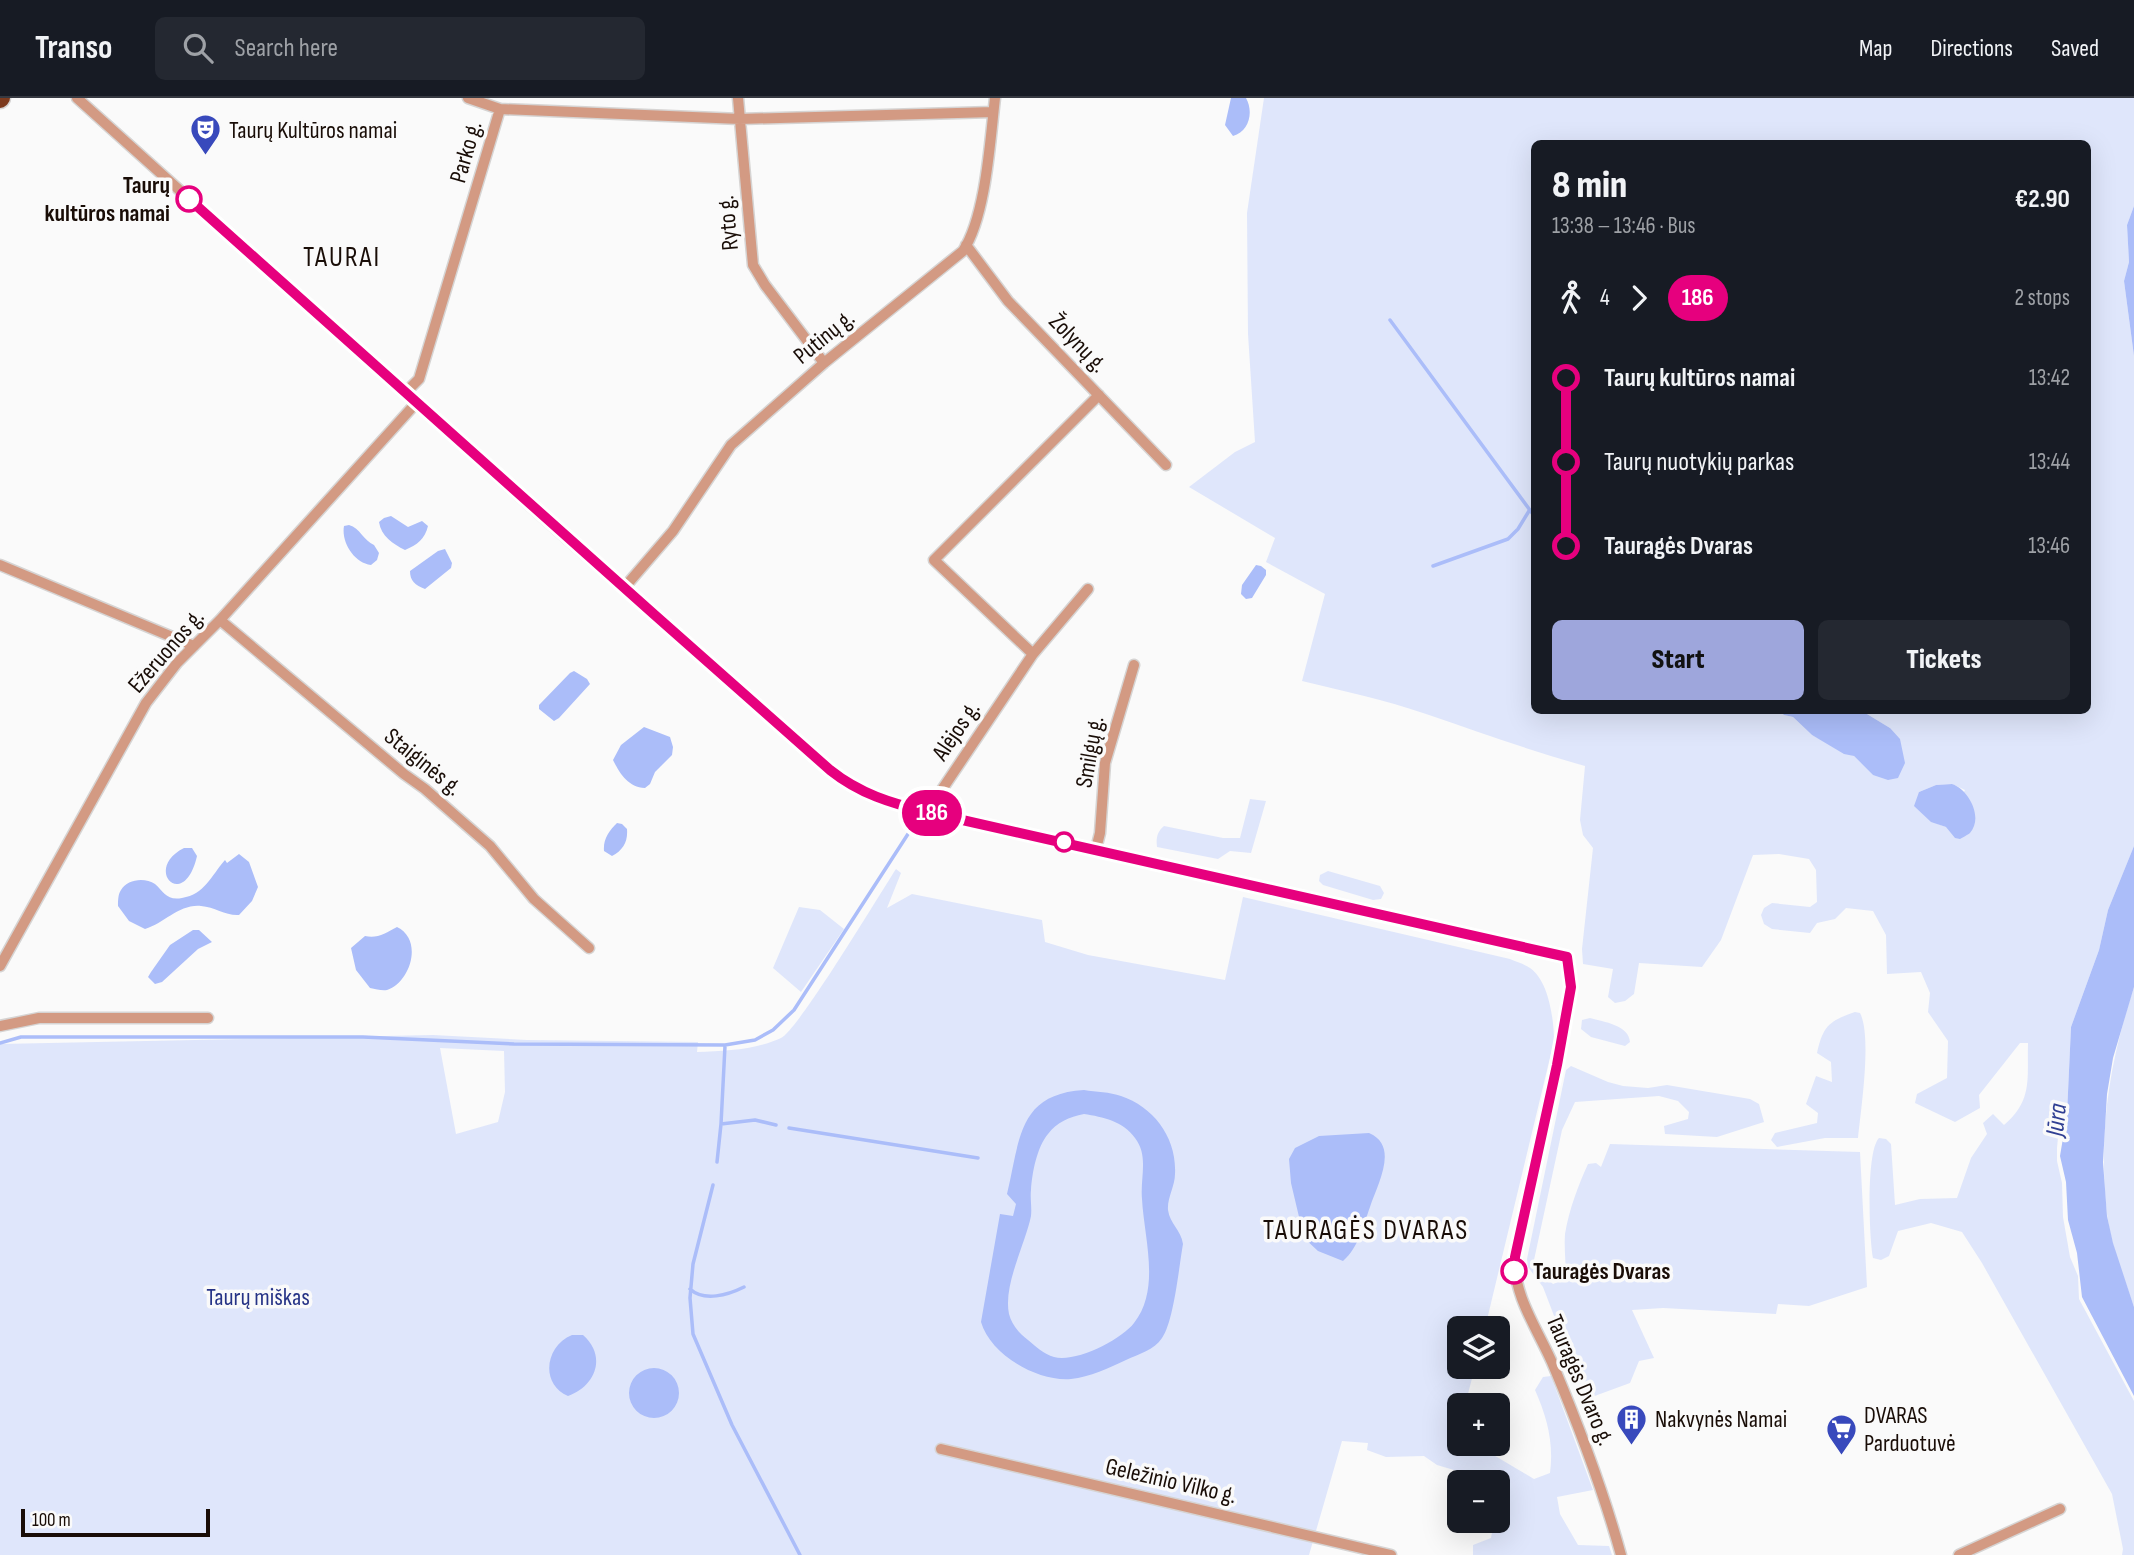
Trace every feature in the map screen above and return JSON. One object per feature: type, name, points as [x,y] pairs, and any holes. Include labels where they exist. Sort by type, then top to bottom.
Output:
[{"type":"street","points":[[77,98],[624,588],[845,782],[873,797],[927,812]]},
{"type":"street","points":[[468,98],[500,109]]},
{"type":"street","name":"Ryto g.","points":[[738,98],[753,265],[824,363]]},
{"type":"street","name":"Putinų g.","points":[[624,588],[673,531],[731,445],[824,363],[946,266],[967,245],[977,222],[995,98]]},
{"type":"street","name":"Parko g.","points":[[406,393],[419,379],[500,109],[740,119],[993,112]]},
{"type":"street","name":"Žolynų g.","points":[[967,245],[1009,301],[1166,464]]},
{"type":"street","points":[[1033,653],[934,560],[1098,395]]},
{"type":"street","name":"Ežeruonos g.","points":[[0,966],[159,684],[417,402]]},
{"type":"street","points":[[0,565],[194,646]]},
{"type":"street","name":"Alėjos g.","points":[[927,812],[1033,653],[1088,589]]},
{"type":"street","name":"Staiginės g.","points":[[220,620],[425,789],[489,846],[534,899],[589,948]]},
{"type":"street","name":"Smilgų g.","points":[[1096,849],[1100,833],[1105,762],[1134,665]]},
{"type":"street","name":"Tauragės Dvaro g.","points":[[927,812],[1567,957],[1571,987],[1514,1271],[1518,1288],[1553,1365],[1597,1474],[1620,1555]]},
{"type":"street","points":[[0,1026],[39,1018],[208,1018]]},
{"type":"street","name":"Geležinio Vilko g.","points":[[941,1449],[1391,1555]]},
{"type":"street","points":[[1959,1555],[2060,1509]]},
{"type":"green space","points":[[1264,98],[2134,98],[2134,206],[2127,225],[2129,262],[2124,281],[2134,356],[2134,846],[2108,910],[2099,950],[2071,1027],[2067,1114],[2059,1127],[2057,1161],[2062,1183],[2063,1217],[2070,1257],[2078,1276],[2079,1299],[2134,1401],[2134,1555],[2122,1555],[2112,1494],[1962,1232],[1931,1223],[1898,1231],[1889,1256],[1881,1260],[1873,1258],[1870,1176],[1879,1138],[1886,1139],[1891,1144],[1895,1205],[1920,1199],[1957,1198],[1971,1158],[1987,1134],[1983,1123],[1993,1114],[2004,1125],[2020,1107],[2028,1078],[2028,1043],[2020,1043],[1979,1095],[1980,1108],[1955,1122],[1915,1103],[1917,1094],[1947,1078],[1948,1041],[1928,1012],[1930,993],[1921,972],[1887,974],[1886,935],[1873,911],[1846,908],[1835,919],[1817,923],[1810,933],[1772,929],[1764,924],[1761,915],[1764,908],[1772,903],[1810,907],[1817,902],[1816,870],[1809,859],[1779,854],[1753,855],[1721,940],[1702,967],[1639,963],[1634,994],[1625,1001],[1615,1003],[1608,997],[1613,969],[1583,964],[1582,949],[1593,848],[1583,835],[1580,820],[1585,766],[1395,704],[1302,681],[1325,594],[1266,562],[1275,538],[1189,487],[1235,452],[1255,442],[1248,334],[1247,213]],"holes":[[[1952,784],[1965,790],[1946,827],[1930,818],[1919,792],[1936,785]]]},
{"type":"green space","points":[[1250,799],[1266,801],[1251,853],[1230,851],[1218,859],[1157,847],[1158,835],[1164,826],[1223,838],[1240,838]]},
{"type":"green space","name":"Taurų miškas","points":[[896,869],[901,873],[887,908],[912,894],[1042,920],[1045,942],[1088,955],[1225,980],[1243,897],[1510,959],[1528,967],[1542,982],[1546,991],[1554,1041],[1488,1316],[1447,1316],[1447,1379],[1472,1379],[1468,1393],[1447,1393],[1447,1456],[1495,1456],[1534,1479],[1550,1473],[1548,1430],[1535,1390],[1543,1377],[1551,1376],[1593,1490],[1557,1497],[1560,1514],[1578,1545],[1609,1546],[1612,1555],[1473,1555],[1473,1545],[1491,1538],[1492,1533],[1510,1533],[1510,1470],[1454,1470],[1437,1465],[1424,1456],[1386,1457],[1367,1450],[1368,1443],[1342,1441],[1309,1555],[0,1555],[0,1044],[433,1035],[527,1040],[698,1042],[697,1052],[729,1050],[781,1038],[821,987]],"holes":[[[440,1048],[504,1051],[505,1092],[498,1122],[456,1134]]]},
{"type":"green space","points":[[1328,871],[1380,886],[1384,893],[1381,899],[1373,900],[1323,885],[1319,881],[1320,875]]},
{"type":"green space","points":[[799,907],[820,910],[844,929],[801,992],[773,968]]},
{"type":"green space","points":[[2134,987],[2134,1307],[2109,1226],[2104,1155],[2112,1071]]},
{"type":"green space","points":[[1855,1012],[1860,1013],[1865,1038],[1865,1073],[1858,1138],[1825,1138],[1777,1147],[1771,1140],[1775,1133],[1817,1123],[1818,1113],[1806,1104],[1816,1076],[1832,1082],[1831,1062],[1817,1053],[1822,1036],[1833,1022]]},
{"type":"green space","points":[[1590,1018],[1621,1028],[1629,1036],[1630,1042],[1625,1046],[1591,1037],[1581,1029],[1582,1020]]},
{"type":"green space","points":[[1571,1066],[1623,1086],[1648,1088],[1667,1085],[1750,1099],[1759,1104],[1764,1122],[1717,1137],[1665,1134],[1664,1126],[1688,1119],[1689,1112],[1678,1101],[1659,1096],[1575,1102],[1562,1130],[1534,1260],[1538,1270],[1553,1284],[1566,1279],[1565,1234],[1581,1181],[1588,1164],[1596,1163],[1601,1167],[1610,1144],[1860,1152],[1867,1287],[1809,1306],[1778,1304],[1776,1314],[1663,1308],[1632,1310],[1654,1358],[1639,1361],[1630,1383],[1581,1401],[1552,1341],[1561,1334],[1543,1287],[1528,1267],[1527,1259],[1566,1070]]},
{"type":"water","points":[[1231,98],[1246,98],[1250,109],[1246,126],[1233,136],[1225,125]]},
{"type":"water","points":[[2134,206],[2134,356],[2124,281],[2129,262],[2127,225]]},
{"type":"water","points":[[391,516],[408,527],[422,521],[428,526],[425,535],[413,546],[405,550],[401,548],[388,539],[380,527],[379,522]]},
{"type":"water","points":[[349,525],[374,545],[379,553],[377,560],[371,565],[359,560],[350,551],[344,532],[344,526]]},
{"type":"water","points":[[445,549],[452,563],[451,568],[425,589],[416,584],[410,571]]},
{"type":"water","points":[[1256,565],[1266,570],[1266,575],[1252,598],[1246,599],[1241,594],[1242,585]]},
{"type":"water","points":[[574,671],[590,684],[554,721],[539,709],[539,705]]},
{"type":"water","points":[[1867,714],[1890,728],[1900,739],[1905,763],[1898,778],[1888,780],[1873,775],[1854,756],[1844,754],[1812,735],[1793,717],[1784,715]]},
{"type":"water","points":[[644,727],[670,737],[673,747],[672,755],[655,772],[650,784],[645,788],[629,782],[613,760],[621,745]]},
{"type":"water","points":[[1952,784],[1964,792],[1975,812],[1974,827],[1960,839],[1955,838],[1946,827],[1931,822],[1914,806],[1919,792],[1936,785]]},
{"type":"water","points":[[617,823],[627,829],[627,838],[622,848],[612,856],[604,851],[604,843]]},
{"type":"water","points":[[2134,846],[2134,987],[2113,1058],[2107,1094],[2103,1162],[2107,1216],[2134,1307],[2134,1396],[2082,1297],[2060,1156],[2067,1114],[2071,1027],[2099,950],[2108,910]]},
{"type":"water","points":[[184,848],[192,848],[197,856],[191,873],[184,882],[176,884],[166,875],[166,866],[172,857]]},
{"type":"water","points":[[239,854],[249,862],[258,887],[252,901],[239,915],[193,906],[145,929],[129,921],[118,906],[121,890],[127,883],[136,880],[151,882],[173,898],[190,896],[207,884],[225,860],[227,863]]},
{"type":"water","points":[[397,927],[410,941],[411,961],[402,979],[395,986],[387,990],[370,988],[356,970],[351,948],[365,936],[377,936]]},
{"type":"water","points":[[193,930],[199,930],[212,942],[198,949],[162,982],[155,984],[148,977],[170,945]]},
{"type":"water","points":[[1084,1090],[1121,1096],[1133,1101],[1153,1116],[1172,1148],[1175,1178],[1168,1210],[1183,1244],[1170,1319],[1159,1342],[1146,1351],[1106,1369],[1071,1379],[1044,1376],[1017,1364],[994,1345],[981,1322],[1000,1214],[1013,1216],[1016,1204],[1007,1194],[1019,1139],[1034,1111],[1046,1100],[1062,1093]],"holes":[[[1084,1114],[1112,1121],[1125,1128],[1135,1138],[1142,1152],[1142,1199],[1149,1279],[1142,1310],[1128,1330],[1097,1349],[1063,1358],[1047,1354],[1022,1335],[1009,1314],[1009,1291],[1031,1216],[1033,1176],[1041,1146],[1059,1123]]]},
{"type":"water","points":[[1369,1133],[1378,1139],[1383,1147],[1384,1167],[1360,1236],[1343,1261],[1318,1251],[1304,1238],[1291,1183],[1289,1159],[1295,1148],[1319,1136]]},
{"type":"water","points":[[572,1335],[583,1335],[595,1352],[596,1361],[595,1370],[586,1385],[568,1396],[553,1383],[549,1365],[556,1347]]},
{"type":"water","points":[[654,1368],[671,1376],[679,1393],[671,1410],[654,1418],[637,1410],[629,1393],[637,1376]]},
{"type":"waterway","points":[[1390,320],[1531,512]]},
{"type":"waterway","points":[[1433,566],[1508,539],[1529,511]]},
{"type":"waterway","points":[[0,1043],[21,1037],[363,1037],[514,1044],[725,1045],[755,1040],[773,1030],[794,1010],[919,817]]},
{"type":"waterway","points":[[717,1162],[725,1046]]},
{"type":"waterway","points":[[721,1124],[755,1120],[776,1125]]},
{"type":"waterway","points":[[789,1128],[978,1158]]},
{"type":"waterway","points":[[713,1185],[693,1264],[690,1298],[693,1334],[732,1425],[800,1555]]},
{"type":"waterway","points":[[690,1289],[709,1296],[724,1295],[744,1287]]},
{"type":"bus line","name":"186","points":[[189,199],[565,537],[845,782],[873,797],[927,812],[1567,957],[1571,987],[1514,1271]]},
{"type":"place","name":"Taurų Kultūros namai","points":[[206,157]]},
{"type":"place","name":"Taurų kultūros namai","points":[[189,199]]},
{"type":"place","name":"Tauragės Dvaras","points":[[1514,1271]]},
{"type":"place","name":"Nakvynės Namai","points":[[1632,1446]]},
{"type":"place","name":"DVARAS Parduotuvė","points":[[1841,1456]]},
{"type":"district","name":"TAURAI","points":[[342,257]]},
{"type":"district","name":"TAURAGĖS DVARAS","points":[[1366,1230]]},
{"type":"water label","name":"Jūra","points":[[2057,1120]]}]
